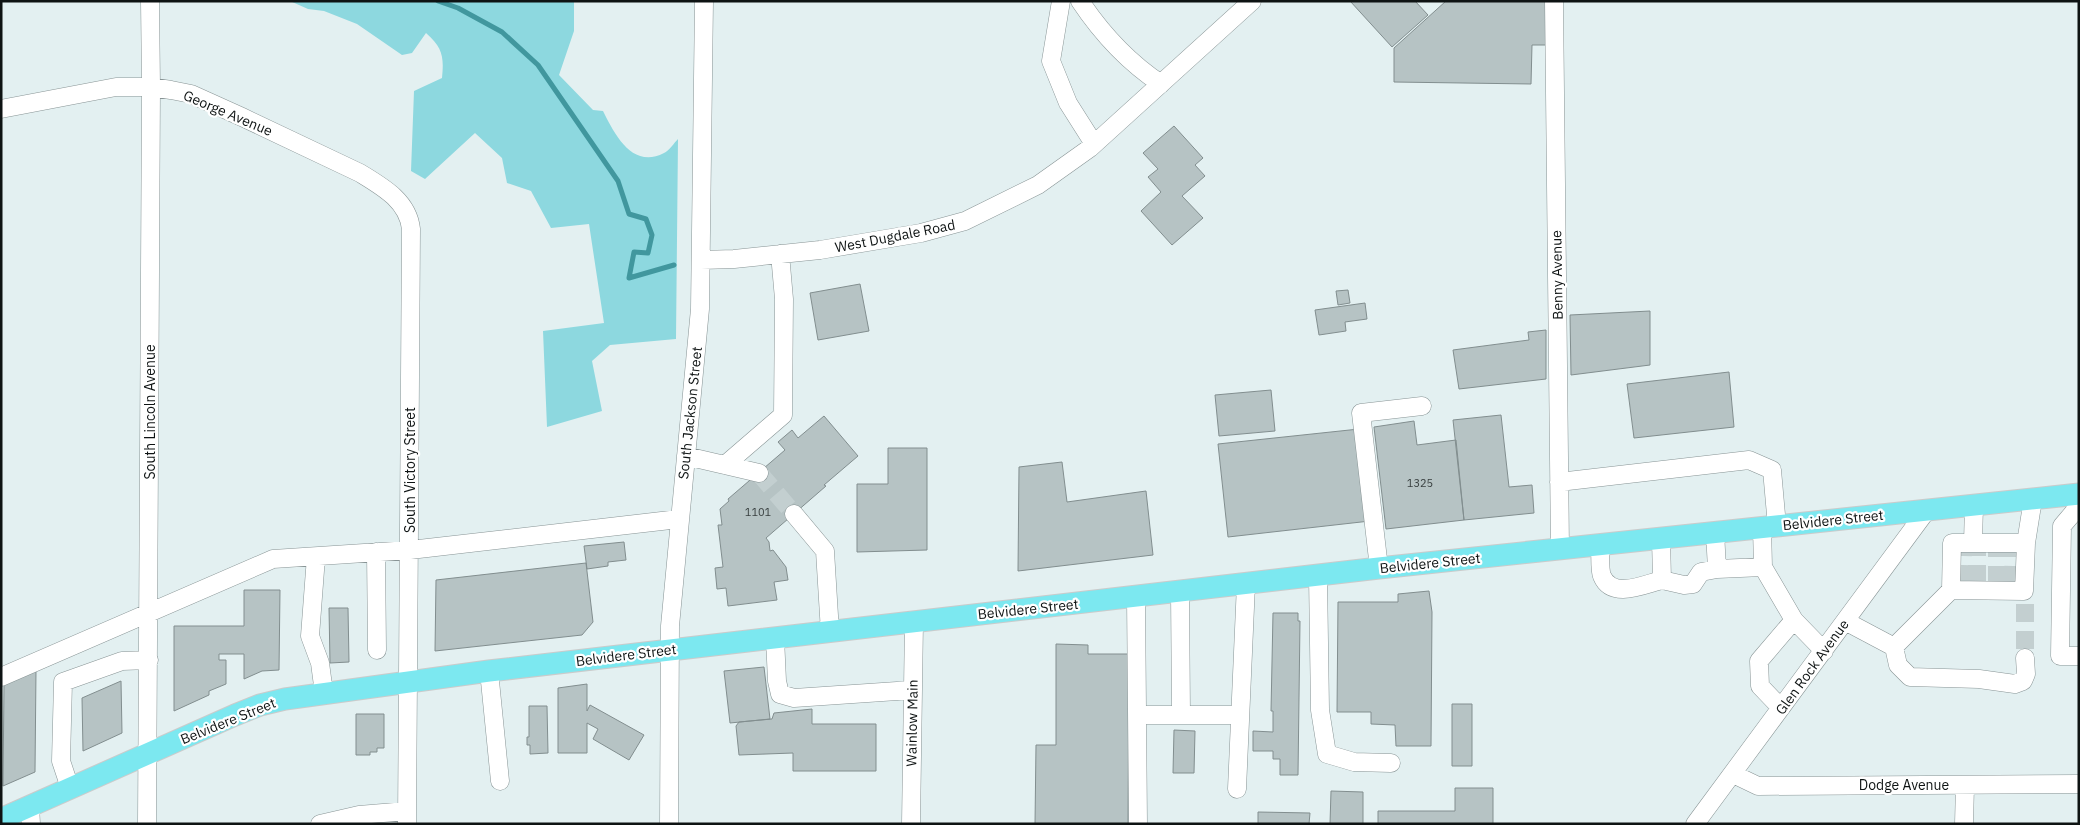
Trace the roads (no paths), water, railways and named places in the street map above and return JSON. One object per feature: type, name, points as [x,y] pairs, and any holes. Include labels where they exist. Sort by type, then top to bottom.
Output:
[{"type":"main road","name":"Belvidere Street","points":[[1,819],[30,815],[70,788],[260,705],[285,699],[489,671],[1379,568],[2079,494]]},
{"type":"street","name":"South Lincoln Avenue","points":[[147,824],[150,1]]},
{"type":"street","name":"South Jackson Street","points":[[669,824],[670,626],[699,324],[704,1]]},
{"type":"street","points":[[1060,1],[1051,61],[1068,103],[1094,144]]},
{"type":"street","points":[[1080,1],[1098,28],[1138,69],[1161,84]]},
{"type":"street","name":"West Dugdale Road","points":[[701,260],[780,254],[877,241],[921,233],[965,221],[1038,185],[1094,144],[1252,1]]},
{"type":"street","name":"Benny Avenue","points":[[1554,1],[1560,549]]},
{"type":"street","name":"George Avenue","points":[[1,109],[116,88],[151,87],[191,94],[330,159]]},
{"type":"street","name":"South Victory Street","points":[[330,159],[380,185],[405,208],[410,219],[410,550],[407,817]]},
{"type":"street","points":[[725,465],[783,415],[784,300],[780,254]]},
{"type":"street","points":[[1379,568],[1361,413],[1422,406]]},
{"type":"street","points":[[686,456],[758,473]]},
{"type":"street","points":[[1559,482],[1749,460],[1772,470],[1769,527],[1763,567],[1794,620],[1824,651]]},
{"type":"street","points":[[1894,647],[1966,587],[2011,591],[2010,545],[2032,499]]},
{"type":"street","points":[[1971,545],[1974,505]]},
{"type":"street","points":[[2079,506],[2062,526],[2060,656],[2079,656]]},
{"type":"street","name":"Glen Rock Avenue","points":[[1696,824],[1927,510]]},
{"type":"street","points":[[794,514],[825,552],[830,632]]},
{"type":"street","points":[[1,677],[273,560],[410,550],[679,519]]},
{"type":"street","points":[[1715,532],[1717,569]]},
{"type":"street","points":[[1661,538],[1662,580]]},
{"type":"street","points":[[1966,587],[1952,543],[2010,545]]},
{"type":"street","points":[[1600,545],[1602,576],[1612,587],[1622,591],[1662,580],[1684,585],[1693,584],[1702,572],[1717,569],[1763,567]]},
{"type":"street","points":[[376,552],[377,650]]},
{"type":"street","points":[[316,557],[310,636],[320,663],[324,693]]},
{"type":"street","points":[[1318,576],[1320,710],[1327,754],[1354,762],[1391,763]]},
{"type":"street","points":[[1237,789],[1246,584]]},
{"type":"street","points":[[1180,592],[1181,714]]},
{"type":"street","points":[[1136,597],[1138,824]]},
{"type":"street","points":[[1781,708],[1760,686],[1759,661],[1794,620]]},
{"type":"street","points":[[1845,621],[1894,647],[1898,665],[1910,677],[1980,679],[2015,684],[2023,681],[2026,674],[2025,658]]},
{"type":"street","name":"Wainlow Main","points":[[911,824],[914,622]]},
{"type":"street","points":[[775,638],[777,681],[780,694],[794,698],[912,690]]},
{"type":"street","points":[[70,788],[61,761],[63,682],[122,661],[149,660]]},
{"type":"street","points":[[489,671],[500,781]]},
{"type":"street","points":[[1137,715],[1240,715]]},
{"type":"street","name":"Dodge Avenue","points":[[1733,774],[1758,786],[2079,784]]},
{"type":"street","points":[[1964,824],[1965,785]]},
{"type":"street","points":[[320,824],[359,815],[407,817]]},
{"type":"waterway","points":[[438,1],[458,8],[502,32],[538,65],[618,181],[629,214],[646,219],[652,235],[648,253],[634,252],[629,278],[674,265]]},
{"type":"tunnel","points":[[759,473],[794,514]]},
{"type":"tunnel","points":[[1962,583],[1963,547]]},
{"type":"tunnel","points":[[1977,547],[1977,583]]},
{"type":"tunnel","points":[[1997,547],[1997,584]]},
{"type":"tunnel","points":[[2013,584],[2014,547]]},
{"type":"tunnel","points":[[2025,604],[2025,658]]}]
